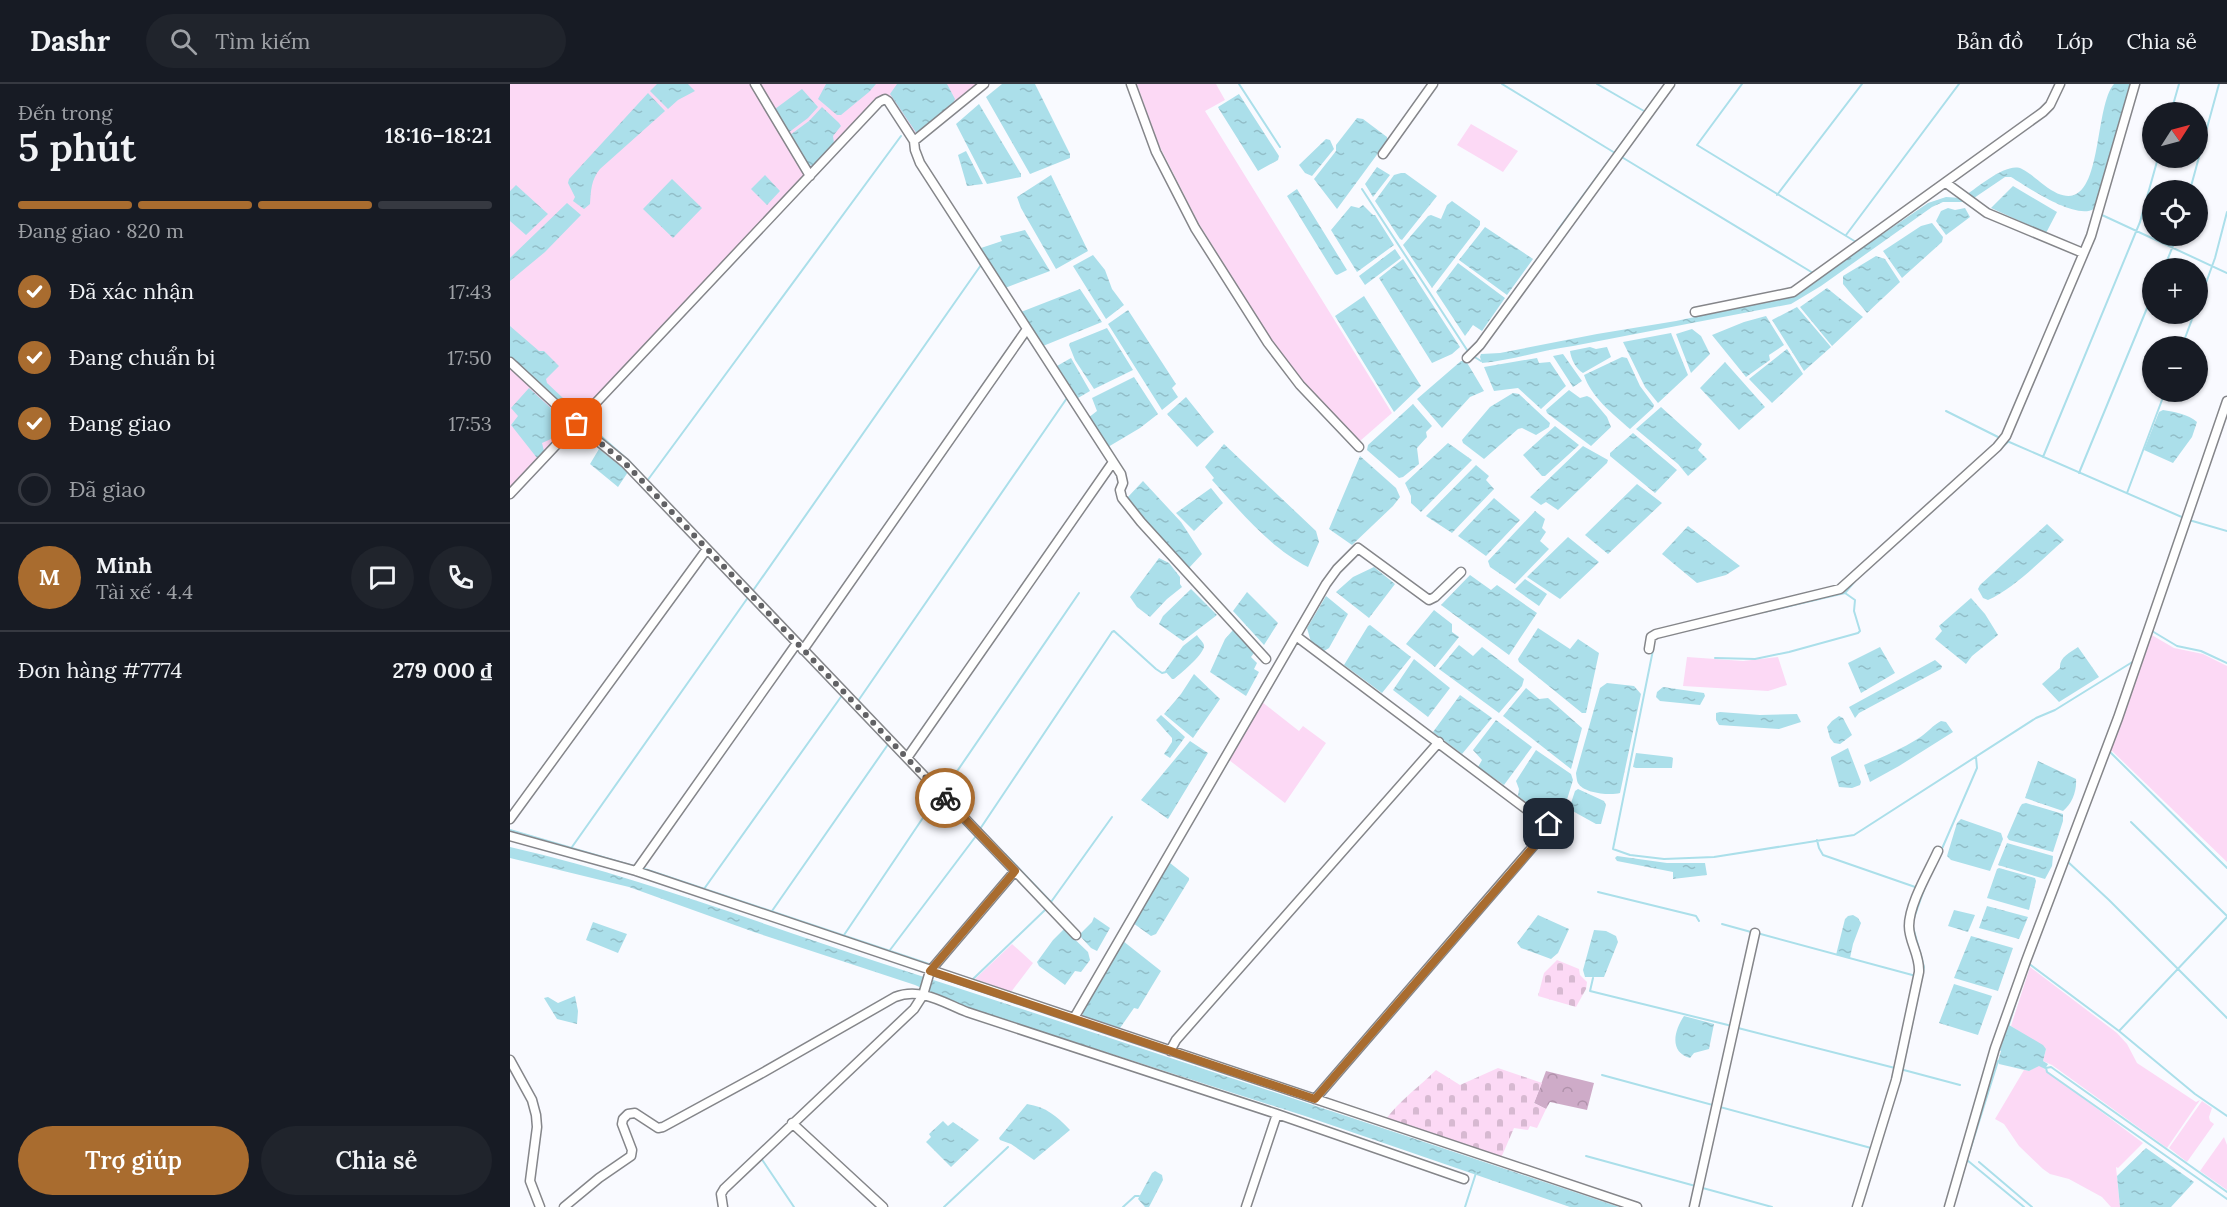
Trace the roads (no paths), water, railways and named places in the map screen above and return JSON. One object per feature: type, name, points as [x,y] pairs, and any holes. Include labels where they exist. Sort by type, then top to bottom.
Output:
[{"type":"street","points":[[755,84],[810,176]]},
{"type":"street","points":[[914,141],[984,84]]},
{"type":"street","points":[[1131,84],[1156,152],[1195,228],[1268,343],[1300,385],[1359,447]]},
{"type":"street","points":[[1383,154],[1433,84]]},
{"type":"street","points":[[1467,358],[1487,336],[1670,84]]},
{"type":"street","points":[[1695,312],[1793,292],[2043,112],[2050,105],[2060,84]]},
{"type":"street","points":[[1649,649],[1651,637],[1656,634],[1835,591],[1852,579],[1997,447],[2006,436],[2083,253],[2099,210],[2135,84]]},
{"type":"street","points":[[510,494],[882,100],[888,101],[914,141],[920,163],[1123,478],[1120,490],[1122,498],[1266,659]]},
{"type":"street","points":[[1946,183],[1987,213],[2083,253]]},
{"type":"street","points":[[636,871],[1027,329]]},
{"type":"street","points":[[510,362],[577,424],[625,463],[1076,935]]},
{"type":"street","points":[[1948,1207],[1995,1048],[2118,718],[2227,401]]},
{"type":"street","points":[[907,758],[1113,462]]},
{"type":"street","points":[[1074,1018],[1332,575],[1358,548],[1429,600],[1461,572]]},
{"type":"street","points":[[510,819],[707,549]]},
{"type":"street","points":[[1296,636],[1550,827],[1315,1099]]},
{"type":"street","points":[[1170,1051],[1176,1040],[1439,742]]},
{"type":"street","points":[[510,836],[636,871],[929,973],[1074,1018],[1637,1207]]},
{"type":"street","points":[[1857,1207],[1896,1080],[1920,972],[1919,958],[1910,932],[1914,904],[1938,851]]},
{"type":"street","points":[[723,1207],[721,1194],[724,1189],[914,1009],[923,994],[929,973],[1015,871]]},
{"type":"street","points":[[1694,1207],[1755,933]]},
{"type":"street","points":[[564,1207],[599,1178],[631,1156],[632,1150],[622,1124],[622,1119],[628,1114],[635,1113],[658,1128],[663,1127],[895,997],[908,993],[942,999],[967,1012],[1464,1179]]},
{"type":"street","points":[[510,1060],[532,1100],[536,1115],[537,1127],[530,1181],[540,1207]]},
{"type":"street","points":[[1246,1207],[1276,1114]]},
{"type":"street","points":[[792,1123],[883,1207]]},
{"type":"water","points":[[657,84],[688,84],[695,91],[678,100],[668,109],[650,91]]},
{"type":"water","points":[[826,84],[876,84],[841,115],[837,115],[818,99]]},
{"type":"water","points":[[897,84],[947,84],[955,99],[953,104],[917,134],[890,94]]},
{"type":"water","points":[[1002,84],[1035,84],[1070,158],[1030,174],[986,97]]},
{"type":"water","points":[[2114,84],[2130,84],[2094,209],[2086,211],[2064,207],[2011,177],[2005,177],[1974,198],[1971,199],[1966,195],[1993,176],[2016,167],[2064,196],[2078,193],[2087,181],[2094,162],[2107,98]]},
{"type":"water","points":[[802,89],[818,107],[788,133],[775,109]]},
{"type":"water","points":[[648,93],[665,111],[600,169],[593,181],[590,204],[584,209],[573,201],[575,197],[568,183],[569,179]]},
{"type":"water","points":[[1239,94],[1279,156],[1278,160],[1258,171],[1218,107]]},
{"type":"water","points":[[979,104],[1021,177],[987,184],[956,124]]},
{"type":"water","points":[[822,107],[841,126],[833,136],[834,143],[812,166],[809,165],[790,135],[809,121]]},
{"type":"water","points":[[1357,118],[1363,119],[1387,137],[1387,141],[1337,209],[1314,179],[1336,151],[1336,145]]},
{"type":"water","points":[[1326,139],[1330,140],[1334,149],[1312,176],[1305,173],[1299,165]]},
{"type":"water","points":[[966,151],[983,184],[967,186],[958,155]]},
{"type":"water","points":[[1377,167],[1390,175],[1373,197],[1365,184]]},
{"type":"water","points":[[1405,173],[1437,196],[1402,240],[1375,201],[1394,175]]},
{"type":"water","points":[[765,175],[780,191],[767,205],[751,189]]},
{"type":"water","points":[[1051,175],[1088,251],[1056,269],[1017,197]]},
{"type":"water","points":[[672,179],[702,208],[673,238],[643,209]]},
{"type":"water","points":[[516,185],[548,214],[526,235],[510,221],[510,191]]},
{"type":"water","points":[[2013,186],[2057,212],[2046,233],[1991,208]]},
{"type":"water","points":[[1297,189],[1347,270],[1335,274],[1287,196]]},
{"type":"water","points":[[1946,197],[1961,198],[1966,202],[1943,202],[1932,207],[1821,286],[1791,304],[1482,363],[1481,354],[1500,353],[1676,321],[1798,295],[1830,270],[1928,203]]},
{"type":"water","points":[[1452,201],[1480,221],[1480,225],[1432,288],[1403,245],[1428,216],[1441,219],[1447,205]]},
{"type":"water","points":[[567,203],[581,215],[545,252],[510,281],[510,258]]},
{"type":"water","points":[[1363,205],[1375,215],[1394,245],[1357,272],[1331,230],[1351,206],[1359,208]]},
{"type":"water","points":[[1948,208],[1955,210],[1965,208],[1970,217],[1946,235],[1936,221],[1941,211]]},
{"type":"water","points":[[1932,223],[1943,237],[1942,242],[1902,278],[1883,251],[1921,226]]},
{"type":"water","points":[[1485,227],[1533,259],[1507,295],[1459,260]]},
{"type":"water","points":[[1025,230],[1050,271],[1005,288],[981,248],[1002,241],[1000,236]]},
{"type":"water","points":[[1395,249],[1401,258],[1365,285],[1359,276]]},
{"type":"water","points":[[1093,255],[1105,270],[1112,289],[1124,305],[1106,319],[1073,266]]},
{"type":"water","points":[[1876,256],[1885,259],[1900,282],[1867,313],[1843,284],[1843,276]]},
{"type":"water","points":[[1403,259],[1460,347],[1452,354],[1432,363],[1379,278]]},
{"type":"water","points":[[1458,263],[1505,298],[1482,331],[1473,325],[1465,336],[1436,292]]},
{"type":"water","points":[[1827,288],[1863,317],[1832,346],[1800,307]]},
{"type":"water","points":[[1080,289],[1102,322],[1043,346],[1021,312]]},
{"type":"water","points":[[1364,296],[1421,386],[1394,412],[1335,316]]},
{"type":"water","points":[[1797,307],[1831,347],[1804,371],[1772,320]]},
{"type":"water","points":[[1128,310],[1176,384],[1172,388],[1178,397],[1162,410],[1108,324]]},
{"type":"water","points":[[1766,316],[1784,345],[1769,355],[1770,360],[1746,377],[1712,335]]},
{"type":"water","points":[[510,326],[539,351],[544,351],[559,366],[546,379],[547,383],[580,414],[576,418],[510,357]]},
{"type":"water","points":[[1107,328],[1133,370],[1094,389],[1075,360],[1069,345]]},
{"type":"water","points":[[1692,329],[1701,336],[1710,354],[1691,373],[1676,334]]},
{"type":"water","points":[[1671,333],[1688,375],[1658,403],[1645,387],[1623,342]]},
{"type":"water","points":[[1590,347],[1596,349],[1607,347],[1611,357],[1583,373],[1574,364],[1570,351]]},
{"type":"water","points":[[1787,349],[1803,374],[1772,403],[1749,379]]},
{"type":"water","points":[[1563,354],[1582,381],[1573,387],[1553,356]]},
{"type":"water","points":[[1622,357],[1627,358],[1640,386],[1654,405],[1630,429],[1597,398],[1584,375]]},
{"type":"water","points":[[1071,358],[1090,391],[1078,398],[1057,366]]},
{"type":"water","points":[[1537,358],[1539,363],[1550,362],[1566,386],[1541,409],[1518,388],[1494,391],[1484,367]]},
{"type":"water","points":[[1461,361],[1466,361],[1484,391],[1470,397],[1442,428],[1417,399]]},
{"type":"water","points":[[1725,362],[1765,407],[1739,430],[1700,388]]},
{"type":"water","points":[[1134,377],[1158,414],[1108,447],[1088,418],[1097,411],[1092,398]]},
{"type":"water","points":[[529,388],[566,422],[553,438],[542,443],[544,451],[537,458],[511,425],[518,416],[511,408]]},
{"type":"water","points":[[1569,390],[1580,398],[1587,396],[1591,398],[1607,417],[1611,427],[1591,446],[1547,413],[1546,410]]},
{"type":"water","points":[[1513,393],[1519,394],[1550,423],[1549,427],[1536,435],[1522,428],[1518,429],[1484,459],[1462,440],[1490,407]]},
{"type":"water","points":[[1186,397],[1214,432],[1197,447],[1167,414]]},
{"type":"water","points":[[1413,404],[1432,426],[1426,432],[1427,437],[1417,448],[1419,464],[1399,478],[1367,450],[1368,445]]},
{"type":"water","points":[[1661,407],[1702,444],[1698,450],[1707,459],[1688,476],[1678,464],[1636,429]]},
{"type":"water","points":[[2163,410],[2185,415],[2197,422],[2192,437],[2173,463],[2144,450],[2159,412]]},
{"type":"water","points":[[1555,426],[1579,445],[1545,476],[1542,476],[1523,455]]},
{"type":"water","points":[[1633,433],[1677,470],[1655,493],[1610,456],[1610,453]]},
{"type":"water","points":[[1448,443],[1472,460],[1421,512],[1411,503],[1411,496],[1405,483]]},
{"type":"water","points":[[1224,444],[1316,531],[1319,542],[1308,567],[1268,539],[1212,480],[1214,478],[1205,467]]},
{"type":"water","points":[[1583,446],[1608,460],[1607,463],[1558,510],[1546,502],[1541,505],[1530,497]]},
{"type":"water","points":[[599,449],[628,472],[618,487],[590,464]]},
{"type":"water","points":[[1360,456],[1396,488],[1400,497],[1352,545],[1329,529]]},
{"type":"water","points":[[1476,465],[1489,476],[1486,480],[1494,489],[1452,533],[1426,516]]},
{"type":"water","points":[[1143,481],[1181,522],[1202,554],[1188,569],[1127,498]]},
{"type":"water","points":[[1637,484],[1662,503],[1608,554],[1585,535]]},
{"type":"water","points":[[1211,488],[1223,503],[1194,531],[1176,513]]},
{"type":"water","points":[[1494,498],[1520,520],[1486,556],[1458,536]]},
{"type":"water","points":[[1535,511],[1545,519],[1542,528],[1546,532],[1540,541],[1549,549],[1515,584],[1490,567],[1488,561]]},
{"type":"water","points":[[2047,524],[2064,540],[2008,588],[1988,600],[1983,598],[1978,589],[1980,585]]},
{"type":"water","points":[[1688,526],[1740,566],[1726,575],[1697,583],[1662,554]]},
{"type":"water","points":[[1568,537],[1599,562],[1560,599],[1527,577]]},
{"type":"water","points":[[1159,558],[1169,563],[1180,577],[1182,587],[1150,617],[1137,607],[1130,597]]},
{"type":"water","points":[[1374,567],[1395,584],[1369,618],[1336,592],[1353,577]]},
{"type":"water","points":[[1470,575],[1491,590],[1497,585],[1537,613],[1509,655],[1441,605]]},
{"type":"water","points":[[1525,579],[1547,594],[1539,606],[1515,589]]},
{"type":"water","points":[[1191,589],[1217,615],[1183,641],[1159,624],[1163,616]]},
{"type":"water","points":[[1247,592],[1278,623],[1264,645],[1233,611]]},
{"type":"water","points":[[1326,596],[1348,614],[1329,648],[1324,651],[1311,642],[1307,628]]},
{"type":"water","points":[[1971,598],[1985,614],[1998,635],[1972,656],[1966,664],[1935,639],[1942,631],[1939,626]]},
{"type":"water","points":[[1434,610],[1452,624],[1452,632],[1459,637],[1435,667],[1406,644]]},
{"type":"water","points":[[1370,625],[1411,657],[1382,693],[1344,665]]},
{"type":"water","points":[[1538,628],[1570,649],[1578,639],[1599,653],[1586,713],[1582,713],[1519,662],[1518,659]]},
{"type":"water","points":[[1233,630],[1254,653],[1251,657],[1257,663],[1254,669],[1259,672],[1246,696],[1210,672],[1225,639]]},
{"type":"water","points":[[1197,635],[1204,644],[1202,651],[1172,679],[1165,671],[1183,646]]},
{"type":"water","points":[[1459,645],[1473,656],[1482,647],[1524,679],[1522,686],[1499,713],[1439,669]]},
{"type":"water","points":[[1880,647],[1895,673],[1861,693],[1848,663]]},
{"type":"water","points":[[2078,647],[2099,677],[2059,702],[2042,684],[2060,668],[2063,658]]},
{"type":"water","points":[[1414,659],[1450,688],[1428,717],[1393,690]]},
{"type":"water","points":[[1935,660],[1942,666],[1941,669],[1859,713],[1855,718],[1849,707]]},
{"type":"water","points":[[1194,674],[1220,699],[1193,738],[1164,714]]},
{"type":"water","points":[[1607,683],[1634,686],[1641,694],[1620,793],[1616,794],[1597,793],[1585,789],[1578,783],[1576,774],[1600,688]]},
{"type":"water","points":[[1663,687],[1704,693],[1705,696],[1700,705],[1660,701],[1656,697],[1657,692]]},
{"type":"water","points":[[1526,688],[1539,699],[1548,698],[1582,728],[1571,769],[1503,716]]},
{"type":"water","points":[[1460,695],[1492,718],[1462,754],[1433,732]]},
{"type":"water","points":[[1716,713],[1760,715],[1797,714],[1801,722],[1779,729],[1719,725]]},
{"type":"water","points":[[1161,715],[1185,737],[1170,758],[1164,754],[1172,738],[1156,720]]},
{"type":"water","points":[[1839,716],[1843,718],[1852,735],[1840,744],[1834,743],[1830,738],[1827,727]]},
{"type":"water","points":[[1496,720],[1532,747],[1504,785],[1478,767],[1482,760],[1473,750]]},
{"type":"water","points":[[1941,721],[1946,722],[1953,732],[1870,782],[1864,765],[1912,742]]},
{"type":"water","points":[[1190,741],[1208,753],[1168,819],[1141,800]]},
{"type":"water","points":[[1848,748],[1861,782],[1860,785],[1852,788],[1839,787],[1831,759]]},
{"type":"water","points":[[1536,750],[1571,774],[1573,780],[1565,806],[1553,802],[1546,815],[1518,796],[1519,789],[1516,781]]},
{"type":"water","points":[[1636,753],[1671,757],[1673,758],[1672,768],[1633,767]]},
{"type":"water","points":[[2038,761],[2076,779],[2073,797],[2063,811],[2025,798]]},
{"type":"water","points":[[1578,789],[1604,801],[1606,805],[1601,824],[1596,824],[1569,809],[1575,791]]},
{"type":"water","points":[[2026,803],[2063,814],[2053,852],[2009,840],[2007,837],[2020,807]]},
{"type":"water","points":[[1961,819],[2001,833],[2003,839],[1990,871],[1951,860],[1947,856],[1957,823]]},
{"type":"water","points":[[2007,843],[2053,856],[2052,866],[2045,879],[1998,865]]},
{"type":"water","points":[[510,847],[652,886],[1619,1207],[1570,1207],[1305,1116],[959,1005],[915,985],[754,932],[629,887],[510,858]]},
{"type":"water","points":[[1617,856],[1667,863],[1705,863],[1707,875],[1673,879],[1673,872],[1617,861],[1615,858]]},
{"type":"water","points":[[1170,863],[1189,880],[1156,934],[1151,936],[1133,923]]},
{"type":"water","points":[[1999,868],[2035,878],[2029,910],[1987,898]]},
{"type":"water","points":[[1987,906],[2028,917],[2019,939],[1979,928]]},
{"type":"water","points":[[1954,910],[1975,915],[1968,932],[1948,926]]},
{"type":"water","points":[[1538,915],[1569,929],[1558,953],[1551,959],[1521,948],[1517,943]]},
{"type":"water","points":[[1853,915],[1861,923],[1850,958],[1836,955],[1845,919]]},
{"type":"water","points":[[1094,917],[1110,928],[1097,951],[1079,935]]},
{"type":"water","points":[[593,922],[627,934],[618,953],[586,940]]},
{"type":"water","points":[[1064,929],[1088,952],[1090,960],[1081,972],[1075,971],[1065,985],[1039,966],[1037,962]]},
{"type":"water","points":[[1594,930],[1606,931],[1616,936],[1618,942],[1604,977],[1585,977],[1583,970]]},
{"type":"water","points":[[1971,936],[2013,948],[1998,991],[1954,978]]},
{"type":"water","points":[[1123,941],[1161,971],[1138,1009],[1134,1008],[1120,1028],[1083,1016],[1082,1012]]},
{"type":"water","points":[[1954,984],[1992,996],[1978,1035],[1939,1023]]},
{"type":"water","points":[[575,996],[578,1011],[577,1024],[557,1019],[544,998],[548,997],[558,1003]]},
{"type":"water","points":[[1684,1016],[1714,1024],[1709,1049],[1694,1053],[1690,1058],[1679,1051],[1675,1040]]},
{"type":"water","points":[[2009,1025],[2043,1045],[2046,1049],[2043,1061],[2048,1064],[2045,1069],[2039,1066],[2029,1071],[1999,1064]]},
{"type":"water","points":[[1027,1104],[1051,1113],[1070,1130],[1034,1160],[999,1138]]},
{"type":"water","points":[[943,1121],[948,1126],[953,1122],[979,1140],[951,1167],[926,1142],[931,1137],[929,1134]]},
{"type":"water","points":[[2146,1148],[2194,1182],[2171,1207],[2120,1207],[2117,1176]]},
{"type":"water","points":[[1155,1171],[1162,1175],[1163,1180],[1149,1207],[1145,1207],[1138,1199]]},
{"type":"waterway","points":[[1239,84],[1280,147]]},
{"type":"waterway","points":[[1502,84],[1615,153]]},
{"type":"waterway","points":[[1597,84],[1644,111]]},
{"type":"waterway","points":[[1742,84],[1697,145],[1856,242]]},
{"type":"waterway","points":[[1777,195],[1862,84]]},
{"type":"waterway","points":[[1846,235],[1959,84]]},
{"type":"waterway","points":[[2174,102],[2179,84]]},
{"type":"waterway","points":[[2193,180],[2219,84]]},
{"type":"waterway","points":[[1557,231],[1657,95]]},
{"type":"waterway","points":[[647,481],[901,136]]},
{"type":"waterway","points":[[1620,156],[1813,273]]},
{"type":"waterway","points":[[2043,457],[2140,222],[2155,168]]},
{"type":"waterway","points":[[1362,189],[1469,353]]},
{"type":"waterway","points":[[2208,277],[2227,212]]},
{"type":"waterway","points":[[2102,215],[2227,273]]},
{"type":"waterway","points":[[2168,258],[2173,246]]},
{"type":"waterway","points":[[752,592],[981,265]]},
{"type":"waterway","points":[[2079,473],[2142,320]]},
{"type":"waterway","points":[[2186,336],[2190,324]]},
{"type":"waterway","points":[[1473,356],[1481,361]]},
{"type":"waterway","points":[[858,701],[1067,398]]},
{"type":"waterway","points":[[2127,493],[2161,402]]},
{"type":"waterway","points":[[1946,411],[2000,438]]},
{"type":"waterway","points":[[584,421],[641,474]]},
{"type":"waterway","points":[[2007,441],[2184,518]]},
{"type":"waterway","points":[[2001,448],[2008,442]]},
{"type":"waterway","points":[[674,509],[751,589]]},
{"type":"waterway","points":[[2189,520],[2227,531]]},
{"type":"waterway","points":[[1764,612],[1845,593],[1855,581]]},
{"type":"waterway","points":[[941,789],[947,786],[1079,593]]},
{"type":"waterway","points":[[1715,658],[1755,659],[1858,633],[1860,631],[1854,611],[1855,600],[1845,593]]},
{"type":"waterway","points":[[572,847],[749,596]]},
{"type":"waterway","points":[[978,827],[980,829],[1112,632],[1114,631],[1156,669],[1162,673],[1166,672]]},
{"type":"waterway","points":[[2152,631],[2177,646],[2201,651],[2227,663]]},
{"type":"waterway","points":[[1653,650],[1613,849],[1630,855],[1664,859],[1714,857],[1854,835],[2036,718],[2055,710],[2134,661]]},
{"type":"waterway","points":[[704,889],[843,694]]},
{"type":"waterway","points":[[772,911],[889,743]]},
{"type":"waterway","points":[[2108,754],[2110,752],[2227,868]]},
{"type":"waterway","points":[[1941,851],[1977,768],[1976,757]]},
{"type":"waterway","points":[[844,935],[939,794]]},
{"type":"waterway","points":[[972,980],[1046,909],[1112,817]]},
{"type":"waterway","points":[[2131,822],[2227,916]]},
{"type":"waterway","points":[[890,950],[976,836],[968,828],[970,826]]},
{"type":"waterway","points":[[510,830],[637,867]]},
{"type":"waterway","points":[[1817,840],[1823,855],[1918,888]]},
{"type":"waterway","points":[[1005,854],[1051,902]]},
{"type":"waterway","points":[[2067,861],[2227,1018]]},
{"type":"waterway","points":[[642,868],[932,965]]},
{"type":"waterway","points":[[1914,918],[1926,884]]},
{"type":"waterway","points":[[1598,892],[1696,916],[1699,921]]},
{"type":"waterway","points":[[2120,1030],[2227,917]]},
{"type":"waterway","points":[[1722,924],[1751,932]]},
{"type":"waterway","points":[[1906,1053],[1924,967],[1913,927]]},
{"type":"waterway","points":[[1757,933],[1916,976]]},
{"type":"waterway","points":[[2028,963],[2119,1031],[2195,1094],[2227,1116]]},
{"type":"waterway","points":[[1593,978],[1590,991],[1732,1026]]},
{"type":"waterway","points":[[2001,1050],[2018,995]]},
{"type":"waterway","points":[[1738,1028],[1895,1068]]},
{"type":"waterway","points":[[1962,1176],[1998,1061]]},
{"type":"waterway","points":[[2227,1192],[2051,1067],[2046,1068],[2047,1072],[2227,1199]]},
{"type":"waterway","points":[[1900,1069],[1960,1085]]},
{"type":"waterway","points":[[1602,1075],[1871,1148]]},
{"type":"waterway","points":[[1861,1207],[1888,1119]]},
{"type":"waterway","points":[[944,1207],[1008,1147]]},
{"type":"waterway","points":[[1586,1156],[1772,1207]]},
{"type":"waterway","points":[[761,1158],[794,1207]]},
{"type":"waterway","points":[[1967,1160],[2024,1207]]},
{"type":"waterway","points":[[1979,1162],[2032,1207]]},
{"type":"waterway","points":[[1465,1207],[1476,1173]]},
{"type":"waterway","points":[[1123,1207],[1135,1196],[1139,1196]]}]
